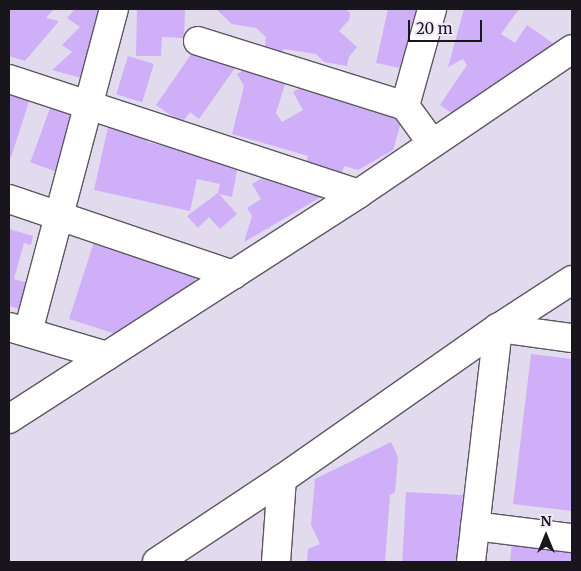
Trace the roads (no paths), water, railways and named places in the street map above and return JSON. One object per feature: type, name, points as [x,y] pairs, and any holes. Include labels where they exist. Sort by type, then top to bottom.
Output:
[{"type":"street","points":[[107,356],[18,329],[60,216],[114,9]]},
{"type":"street","points":[[405,106],[432,9]]},
{"type":"street","points":[[198,41],[405,106],[432,143]]},
{"type":"street","points":[[9,419],[358,194],[572,49]]},
{"type":"street","points":[[9,79],[358,194]]},
{"type":"street","points":[[9,200],[232,275]]},
{"type":"street","points":[[157,562],[282,479],[498,328],[572,280]]},
{"type":"street","points":[[498,328],[572,338]]},
{"type":"street","points":[[470,562],[498,328]]},
{"type":"street","points":[[276,562],[282,479]]},
{"type":"street","points":[[475,526],[572,538]]}]
